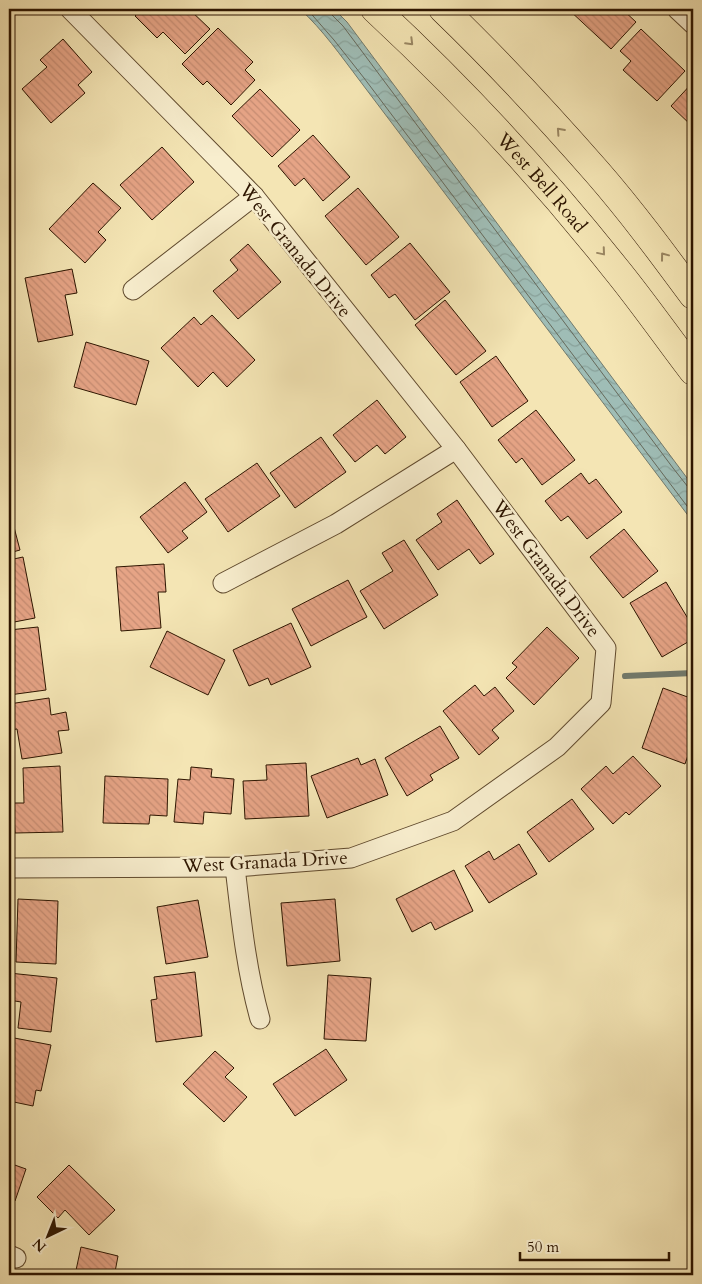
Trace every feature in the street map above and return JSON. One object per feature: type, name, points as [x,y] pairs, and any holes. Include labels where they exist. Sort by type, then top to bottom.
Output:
[{"type":"main road","name":"West Bell Road","points":[[374,9],[404,36],[530,167],[615,268],[693,371]]},
{"type":"main road","points":[[443,9],[494,58],[597,173],[629,211],[693,295]]},
{"type":"street","name":"West Granada Drive","points":[[9,868],[235,867],[351,858],[453,821],[558,747],[601,702],[606,648],[456,449],[254,196],[70,9]]},
{"type":"street","points":[[677,9],[693,24]]},
{"type":"street","points":[[133,290],[254,196]]},
{"type":"street","points":[[223,583],[336,524],[456,449]]},
{"type":"street","points":[[235,867],[248,970],[260,1019]]},
{"type":"water","points":[[300,9],[334,9],[347,22],[693,486],[693,522],[339,53]]},
{"type":"building","points":[[142,9],[189,9],[210,29],[185,54],[163,32],[157,38],[135,16]]},
{"type":"building","points":[[568,9],[622,9],[636,22],[611,49]]},
{"type":"building","points":[[218,28],[253,62],[245,70],[255,80],[231,105],[207,81],[203,85],[182,64]]},
{"type":"building","points":[[641,29],[685,71],[657,101],[623,70],[631,61],[620,51]]},
{"type":"building","points":[[63,39],[92,72],[78,85],[85,93],[51,123],[22,89],[47,67],[40,60]]},
{"type":"building","points":[[693,82],[693,127],[671,106]]},
{"type":"building","points":[[260,89],[300,130],[272,157],[232,116]]},
{"type":"building","points":[[313,135],[350,177],[323,201],[304,178],[295,186],[278,166]]},
{"type":"building","points":[[162,147],[194,182],[152,220],[120,185]]},
{"type":"building","points":[[93,183],[121,208],[98,232],[106,240],[85,263],[49,229]]},
{"type":"building","points":[[358,188],[399,237],[366,265],[325,216]]},
{"type":"building","points":[[410,243],[450,292],[415,320],[395,294],[389,298],[371,275]]},
{"type":"building","points":[[248,244],[281,282],[238,319],[213,291],[238,270],[230,260]]},
{"type":"building","points":[[72,269],[77,293],[65,295],[73,335],[38,342],[25,278]]},
{"type":"building","points":[[445,300],[486,351],[456,375],[415,325]]},
{"type":"building","points":[[212,315],[255,360],[227,387],[213,372],[198,387],[161,348],[194,317],[201,325]]},
{"type":"building","points":[[86,342],[149,361],[136,405],[74,387]]},
{"type":"building","points":[[496,356],[528,401],[492,427],[460,382]]},
{"type":"building","points":[[377,400],[406,437],[385,454],[377,445],[355,462],[333,435]]},
{"type":"building","points":[[536,410],[575,460],[542,485],[522,458],[516,463],[498,440]]},
{"type":"building","points":[[321,437],[346,472],[295,508],[270,473]]},
{"type":"building","points":[[257,463],[280,496],[228,532],[205,499]]},
{"type":"building","points":[[581,473],[589,484],[596,479],[622,512],[587,539],[568,516],[561,521],[545,501]]},
{"type":"building","points":[[185,482],[207,512],[182,531],[188,538],[168,553],[140,517]]},
{"type":"building","points":[[457,500],[494,554],[480,564],[469,549],[438,570],[416,540],[442,522],[437,514]]},
{"type":"building","points":[[9,508],[20,550],[9,553]]},
{"type":"building","points":[[624,529],[658,571],[623,598],[590,557]]},
{"type":"building","points":[[404,540],[438,595],[384,629],[360,591],[393,571],[382,553]]},
{"type":"building","points":[[23,557],[35,618],[9,623],[9,560]]},
{"type":"building","points":[[164,564],[166,592],[158,592],[161,628],[121,631],[116,567]]},
{"type":"building","points":[[348,580],[367,617],[311,646],[292,609]]},
{"type":"building","points":[[666,582],[693,627],[693,639],[662,657],[630,603]]},
{"type":"building","points":[[291,623],[311,667],[271,685],[268,678],[249,686],[233,650]]},
{"type":"building","points":[[38,627],[46,690],[9,695],[9,630]]},
{"type":"building","points":[[547,627],[579,658],[534,705],[506,678],[517,667],[512,663]]},
{"type":"building","points":[[167,631],[225,660],[208,695],[150,667]]},
{"type":"building","points":[[475,685],[484,696],[495,687],[514,711],[492,730],[499,738],[479,755],[443,711]]},
{"type":"building","points":[[663,688],[693,699],[693,741],[685,764],[642,748]]},
{"type":"building","points":[[49,698],[51,715],[66,712],[69,730],[58,731],[62,753],[22,759],[17,729],[9,730],[9,704]]},
{"type":"building","points":[[440,726],[459,758],[430,775],[433,780],[407,796],[385,758]]},
{"type":"building","points":[[633,756],[661,786],[629,815],[626,812],[613,824],[581,789],[606,766],[613,774]]},
{"type":"building","points":[[358,758],[361,765],[375,759],[388,795],[327,818],[311,776]]},
{"type":"building","points":[[306,763],[309,816],[245,819],[243,781],[267,780],[266,765]]},
{"type":"building","points":[[60,766],[63,832],[15,833],[13,803],[24,803],[23,768]]},
{"type":"building","points":[[191,767],[212,769],[211,777],[234,779],[231,814],[204,812],[203,824],[174,822],[178,779],[190,780]]},
{"type":"building","points":[[105,776],[168,779],[167,816],[150,815],[149,824],[103,823]]},
{"type":"building","points":[[572,799],[594,829],[549,862],[527,832]]},
{"type":"building","points":[[519,844],[537,874],[489,903],[465,866],[489,851],[494,860]]},
{"type":"building","points":[[454,870],[473,911],[435,930],[431,922],[412,932],[396,899]]},
{"type":"building","points":[[18,899],[58,901],[56,964],[16,962]]},
{"type":"building","points":[[335,899],[340,961],[287,966],[281,903]]},
{"type":"building","points":[[198,900],[208,957],[166,964],[157,907]]},
{"type":"building","points":[[195,972],[202,1036],[156,1042],[151,1000],[157,999],[154,977]]},
{"type":"building","points":[[9,973],[57,978],[51,1032],[18,1028],[21,1002],[9,1000]]},
{"type":"building","points":[[328,975],[371,978],[366,1041],[324,1039]]},
{"type":"building","points":[[9,1037],[51,1045],[41,1091],[36,1090],[33,1106],[9,1101]]},
{"type":"building","points":[[326,1049],[347,1080],[295,1116],[273,1084]]},
{"type":"building","points":[[215,1051],[234,1068],[225,1077],[247,1097],[224,1122],[183,1084]]},
{"type":"building","points":[[9,1163],[26,1169],[15,1201],[9,1198]]},
{"type":"building","points":[[69,1165],[115,1210],[89,1235],[65,1210],[58,1218],[37,1197]]},
{"type":"building","points":[[81,1247],[118,1256],[115,1272],[119,1273],[119,1275],[75,1275]]},
{"type":"waterway","points":[[625,676],[693,673]]}]
